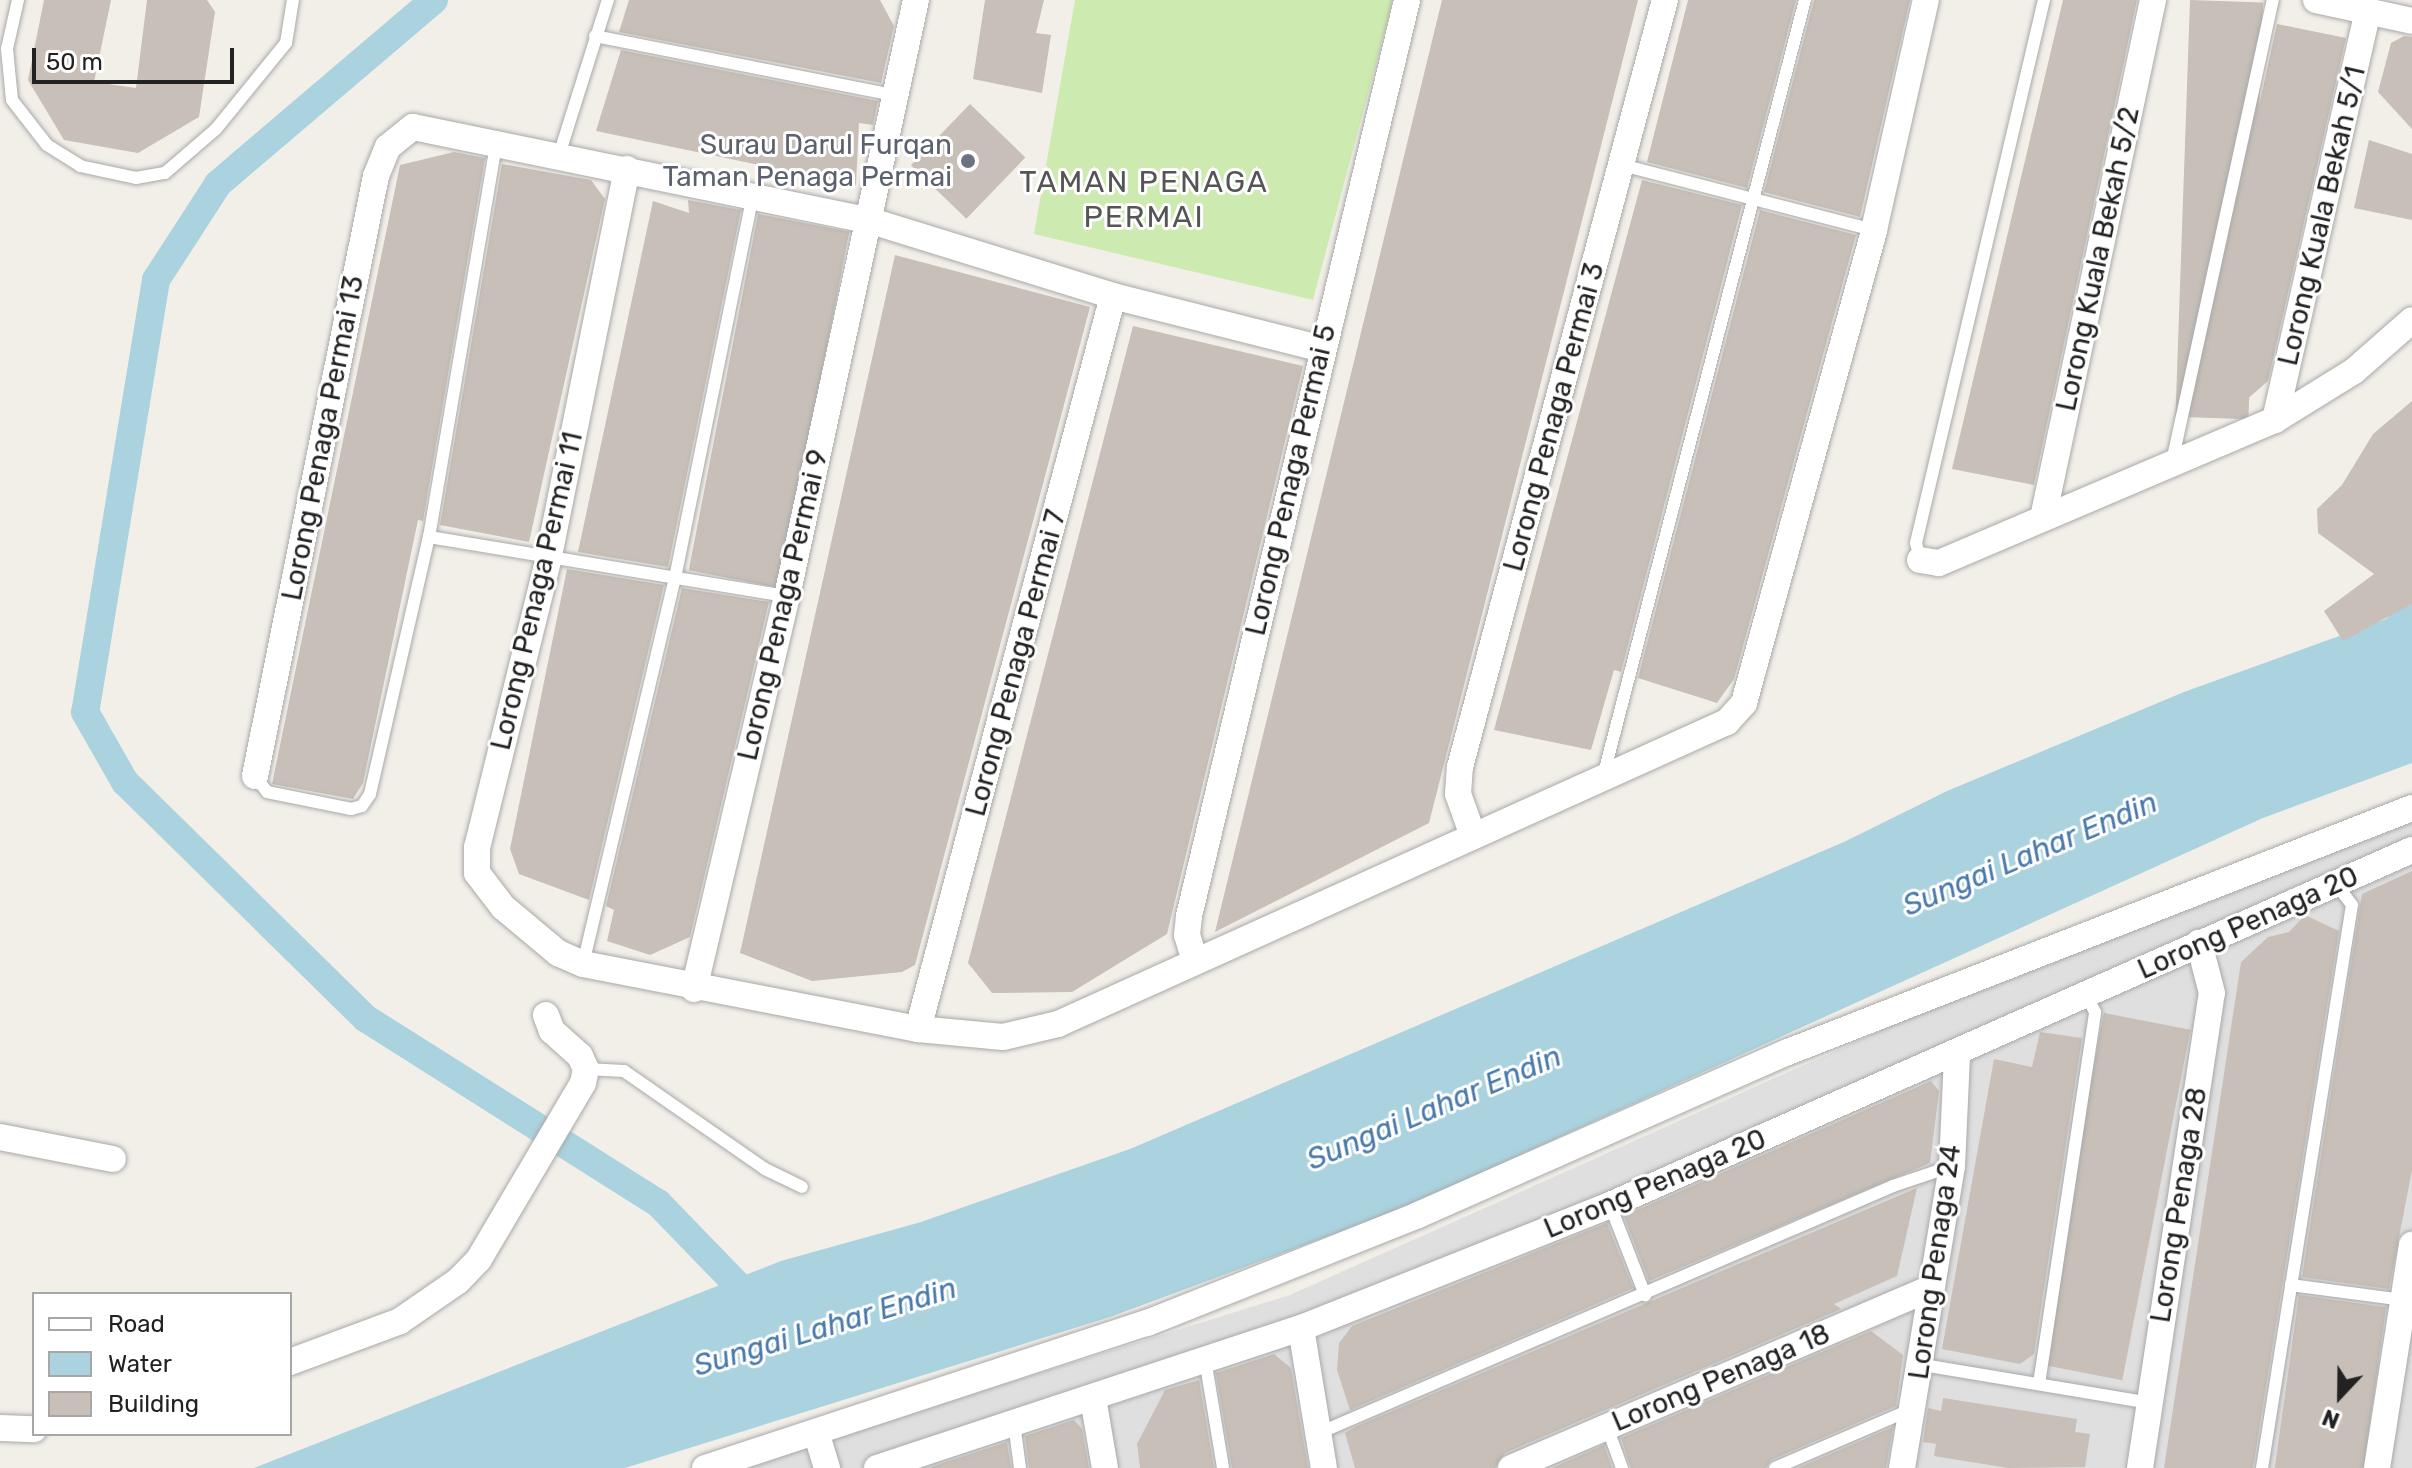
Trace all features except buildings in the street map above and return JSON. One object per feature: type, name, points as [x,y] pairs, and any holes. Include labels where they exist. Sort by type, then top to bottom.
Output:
[{"type":"street","name":"Lorong Penaga Permai 9","points":[[694,989],[787,596],[916,0]]},
{"type":"street","name":"Lorong Penaga Permai 5","points":[[1195,961],[1187,935],[1189,916],[1407,0]]},
{"type":"street","name":"Lorong Penaga Permai 3","points":[[1472,833],[1458,794],[1460,767],[1665,0]]},
{"type":"street","points":[[583,964],[694,989],[918,1029],[971,1037],[1030,1032],[1727,722],[1744,703],[1874,230],[1926,0]]},
{"type":"street","name":"Lorong Kuala Bekah 5/2","points":[[2043,518],[2153,0]]},
{"type":"street","points":[[2316,0],[2412,21]]},
{"type":"street","name":"Lorong Kuala Bekah 5/1","points":[[2275,420],[2368,11]]},
{"type":"street","name":"Lorong Penaga Permai 13","points":[[255,776],[376,176],[400,134],[425,126],[497,141]]},
{"type":"street","points":[[497,141],[868,220],[1113,296],[1322,349]]},
{"type":"street","name":"Lorong Penaga Permai 11","points":[[583,964],[558,953],[503,907],[477,873],[477,847],[549,557],[627,169]]},
{"type":"street","name":"Lorong Penaga Permai 7","points":[[918,1029],[1113,296]]},
{"type":"street","points":[[1920,560],[1939,563],[2043,518],[2170,469],[2275,420],[2354,371],[2412,320]]},
{"type":"street","points":[[705,1468],[1147,1323],[1418,1215],[1788,1052],[2412,808]]},
{"type":"street","name":"Lorong Penaga 20","points":[[877,1468],[908,1464],[1014,1423],[1301,1328],[1610,1205],[2412,850]]},
{"type":"street","name":"Lorong Penaga 28","points":[[2140,1468],[2212,993],[2199,943]]},
{"type":"street","points":[[292,1361],[400,1321],[458,1281],[496,1235],[586,1069],[552,1031],[546,1015]]},
{"type":"street","name":"Lorong Penaga 24","points":[[1902,1468],[1923,1365],[1931,1288],[1952,1166],[1957,1054]]},
{"type":"street","points":[[0,1137],[113,1159]]},
{"type":"street","points":[[2377,1468],[2412,1245]]},
{"type":"street","name":"Lorong Penaga 18","points":[[1511,1468],[1931,1288]]},
{"type":"street","points":[[1301,1328],[1324,1468]]},
{"type":"street","points":[[1093,1398],[1105,1468]]},
{"type":"street","points":[[0,1428],[32,1429]]},
{"type":"street","points":[[816,1432],[827,1468]]},
{"type":"lane","points":[[18,0],[7,49],[12,100],[58,152],[80,166],[136,178],[165,173],[216,129],[286,43],[293,0]]},
{"type":"lane","points":[[559,155],[608,0]]},
{"type":"lane","points":[[1603,777],[1805,0]]},
{"type":"lane","points":[[1920,560],[1916,543],[2044,0]]},
{"type":"lane","points":[[2170,469],[2273,0]]},
{"type":"lane","points":[[595,36],[894,95]]},
{"type":"lane","points":[[255,776],[267,792],[351,809],[362,806],[370,794],[429,537],[497,141]]},
{"type":"lane","points":[[1622,165],[1752,202],[1874,230]]},
{"type":"lane","points":[[583,964],[675,578],[753,195]]},
{"type":"lane","points":[[429,537],[787,596]]},
{"type":"lane","points":[[2262,1468],[2352,905],[2336,884]]},
{"type":"lane","points":[[2039,1384],[2095,1012],[2086,995]]},
{"type":"lane","points":[[586,1069],[624,1071],[765,1169],[802,1187]]},
{"type":"lane","points":[[1319,1433],[1893,1186],[1952,1166]]},
{"type":"lane","points":[[1610,1205],[1645,1295]]},
{"type":"lane","points":[[2291,1285],[2404,1300]]},
{"type":"lane","points":[[1205,1359],[1223,1468]]},
{"type":"lane","points":[[1923,1365],[2149,1403]]},
{"type":"lane","points":[[1775,1468],[1912,1409]]},
{"type":"lane","points":[[1014,1423],[1020,1468]]},
{"type":"lane","points":[[1607,1427],[1622,1468]]},
{"type":"shaded area","points":[[2412,793],[2412,1468],[734,1468],[1290,1295]]},
{"type":"green space","points":[[1075,0],[1393,0],[1313,300],[1034,234]]},
{"type":"water","name":"Sungai Lahar Endin","points":[[2412,593],[2412,763],[2263,818],[1399,1210],[1110,1317],[625,1468],[254,1468],[781,1261],[921,1222],[1130,1149],[1846,841],[1947,791],[2184,692],[2386,619]]},
{"type":"waterway","points":[[434,0],[218,184],[156,280],[85,712],[125,782],[365,1018],[658,1203],[757,1305]]},
{"type":"place","name":"Surau Darul Furqan Taman Penaga Permai","points":[[968,161]]},
{"type":"district","name":"TAMAN PENAGA PERMAI","points":[[1144,199]]}]
